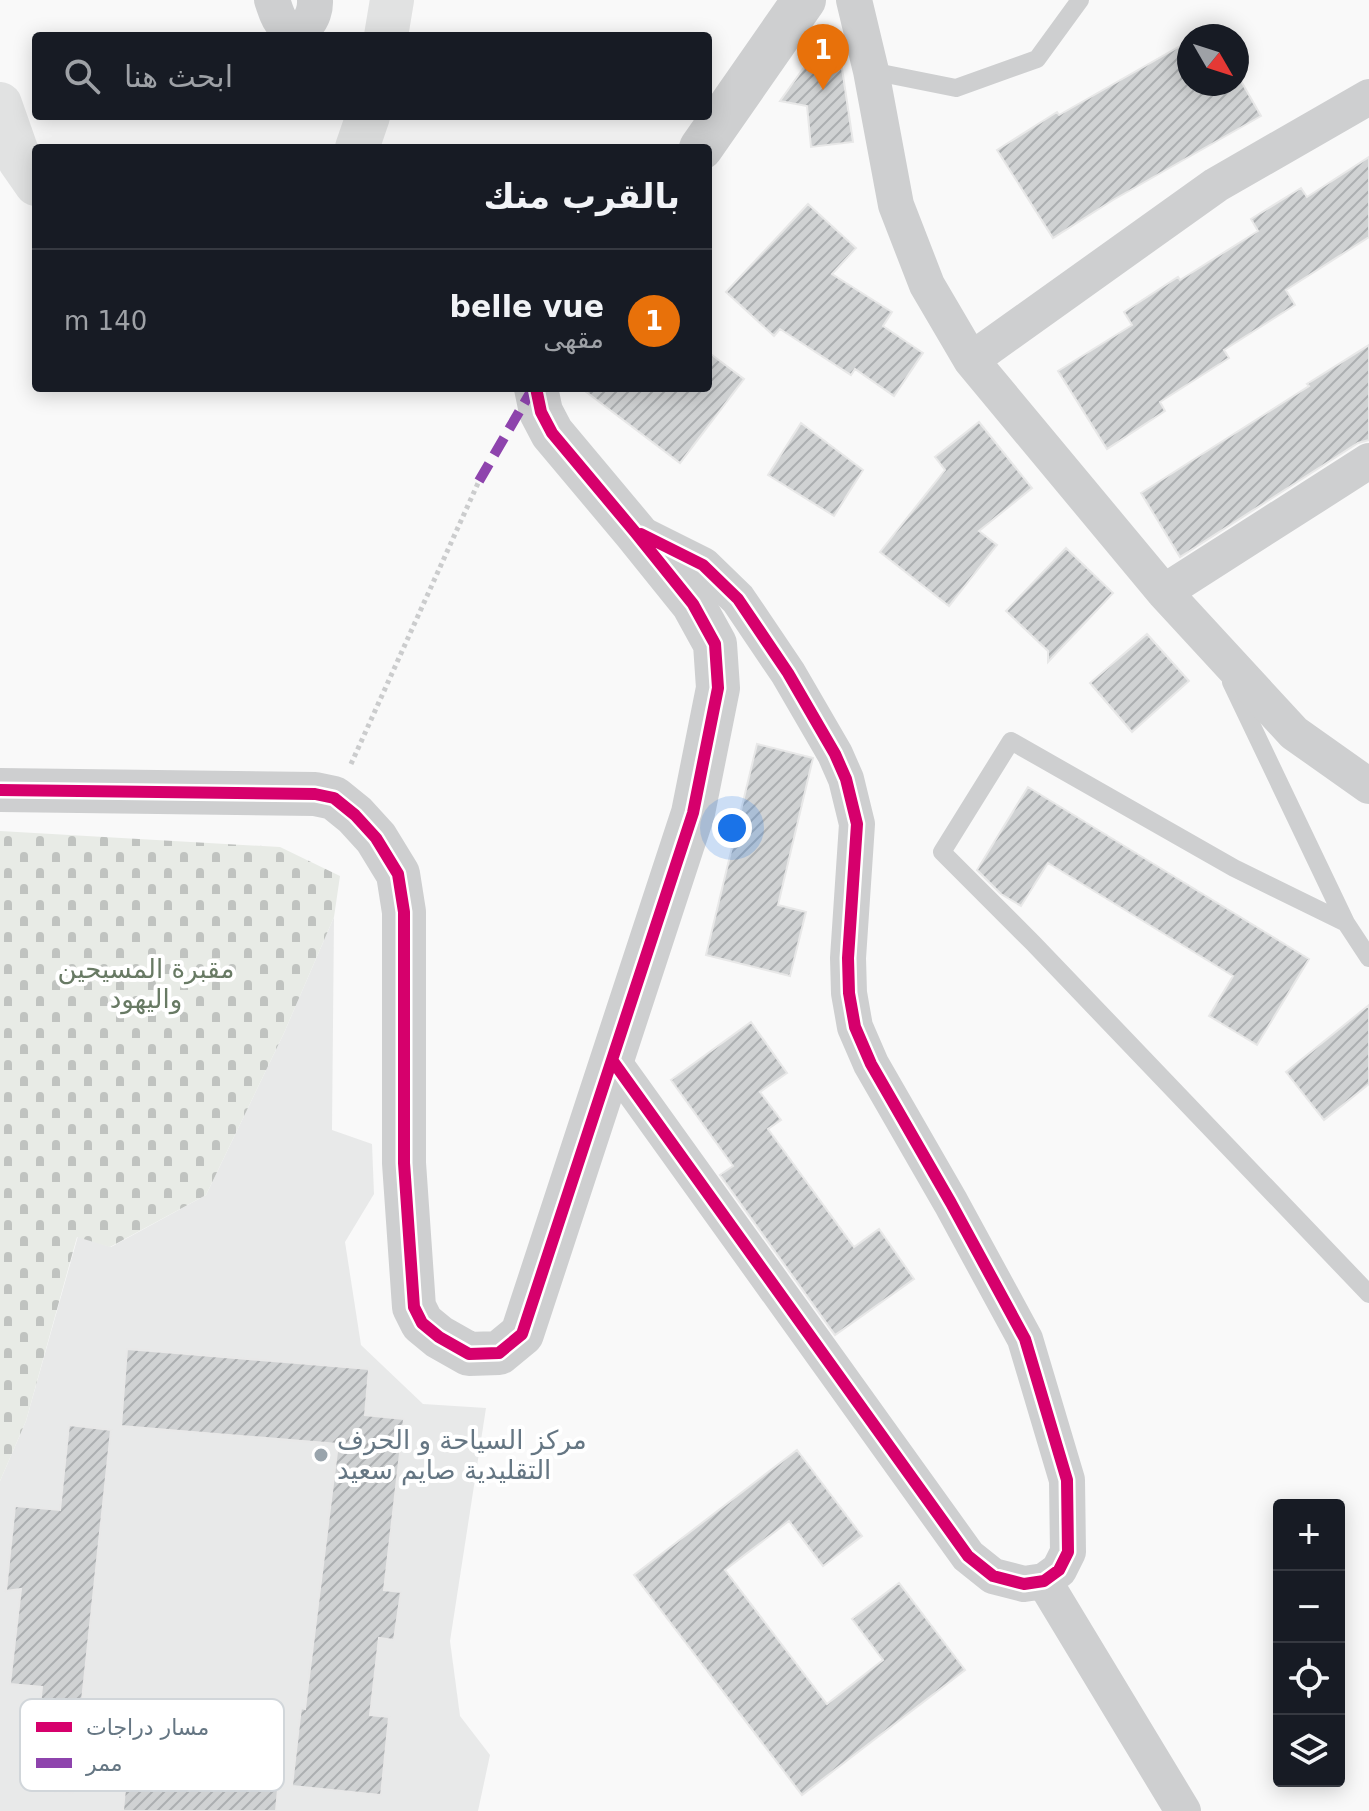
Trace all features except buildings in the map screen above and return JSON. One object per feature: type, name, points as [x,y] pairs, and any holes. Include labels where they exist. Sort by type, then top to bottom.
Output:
[{"type":"main road","points":[[387,32],[392,0]]},
{"type":"main road","points":[[0,104],[20,161],[32,178]]},
{"type":"main road","points":[[358,144],[367,120]]},
{"type":"street","points":[[272,0],[283,24],[297,29],[311,22],[315,0]]},
{"type":"street","points":[[704,144],[804,0]]},
{"type":"street","points":[[854,0],[871,71],[896,205],[927,285],[971,360],[1164,592],[1294,733],[1369,786]]},
{"type":"street","points":[[971,360],[1216,185],[1369,97]]},
{"type":"street","points":[[0,790],[315,794],[334,798],[376,838],[398,874],[404,912],[404,1163],[414,1307],[422,1323],[469,1354],[499,1353],[522,1334],[693,813],[718,688],[715,644],[693,604],[552,433],[541,412],[537,392]]},
{"type":"street","points":[[1164,592],[1369,461]]},
{"type":"street","points":[[612,1060],[968,1556],[993,1576],[1024,1584],[1044,1581],[1059,1570],[1068,1552],[1067,1480],[1025,1339],[871,1064],[855,1027],[849,993],[848,958],[857,824],[846,779],[788,673],[738,599],[703,565],[635,532]]},
{"type":"street","points":[[1044,1581],[1183,1811]]},
{"type":"lane","points":[[871,71],[956,88],[1037,59],[1080,0]]},
{"type":"lane","points":[[1214,646],[1346,923],[1369,958]]},
{"type":"lane","points":[[1346,923],[1234,868],[1011,741],[942,852],[1369,1294]]},
{"type":"path","points":[[334,798],[479,481]]},
{"type":"shaded area","points":[[334,917],[332,1130],[372,1144],[374,1194],[345,1242],[361,1345],[423,1404],[486,1408],[450,1641],[460,1716],[490,1755],[478,1811],[0,1811],[0,1481],[26,1421],[78,1236],[111,1247],[206,1195],[284,1033]]},
{"type":"green space","name":"مقبرة المسيحين واليهود","points":[[0,831],[280,847],[340,876],[334,917],[284,1033],[206,1195],[110,1247],[77,1237],[26,1421],[0,1481]]},
{"type":"marked path","points":[[479,481],[531,392]]},
{"type":"cycle path","points":[[0,790],[315,794],[334,798],[376,838],[398,874],[404,912],[404,1163],[414,1307],[422,1323],[469,1354],[499,1353],[522,1334],[693,813],[718,688],[715,644],[693,604],[552,433],[541,412],[537,392]]},
{"type":"cycle path","points":[[612,1060],[968,1556],[993,1576],[1024,1584],[1044,1581],[1059,1570],[1068,1552],[1067,1480],[1025,1339],[871,1064],[855,1027],[849,993],[848,958],[857,824],[846,779],[788,673],[738,599],[703,565],[641,534]]},
{"type":"place","name":"belle vue","points":[[823,90]]},
{"type":"place","name":"مركز السياحة و الحرف التقليدية صايم سعيد","points":[[321,1455]]}]
